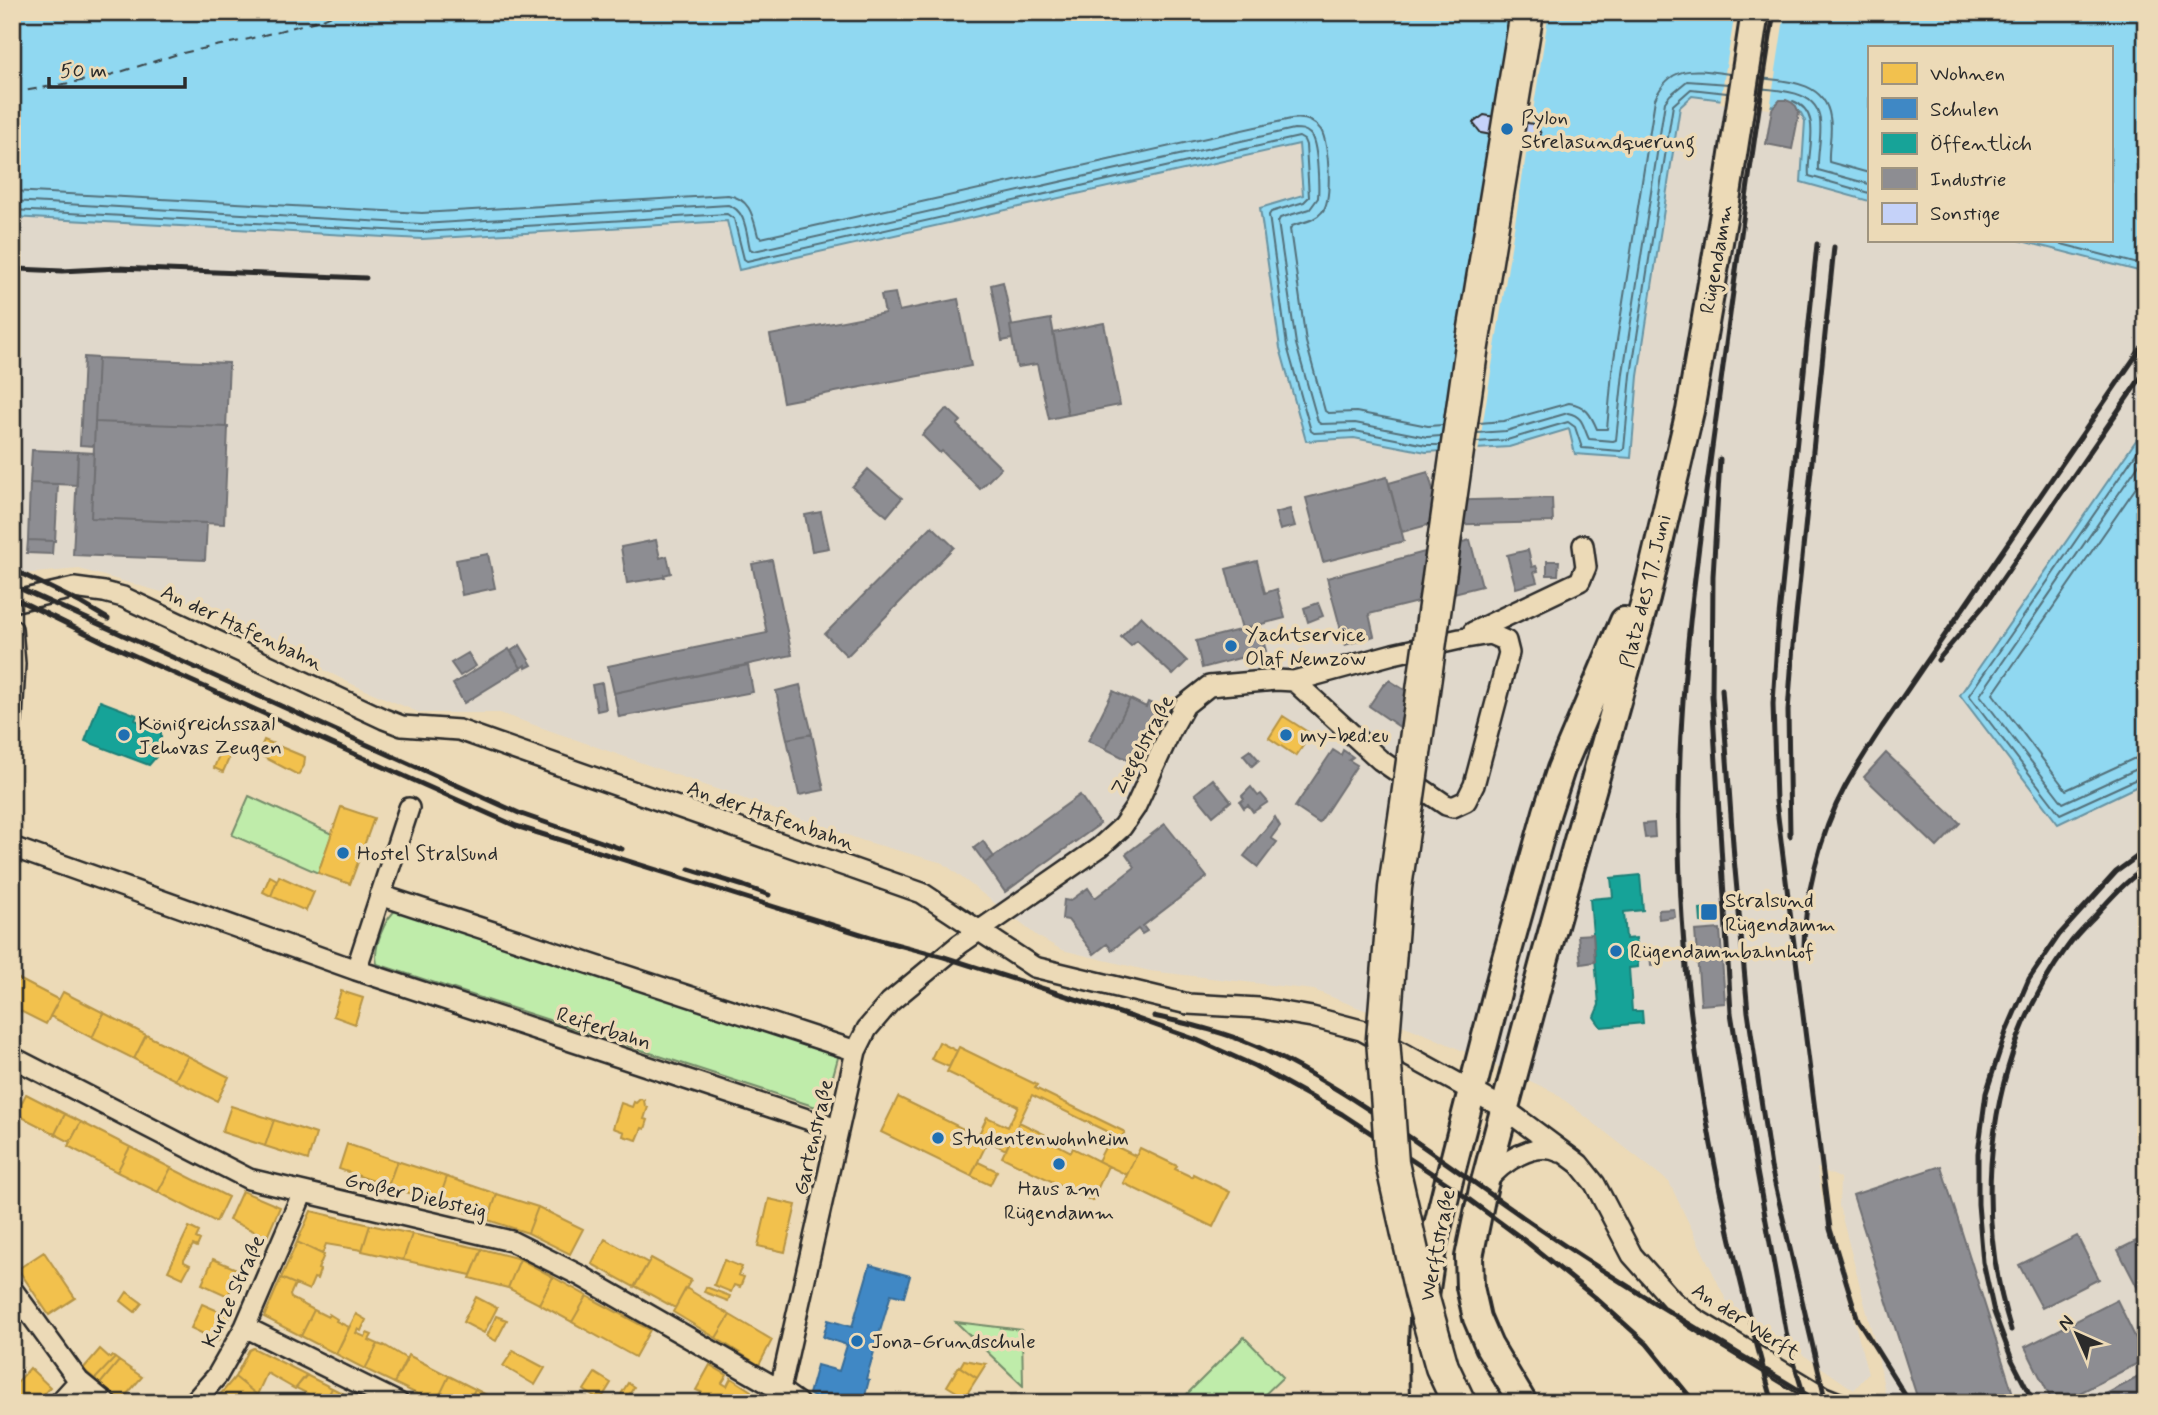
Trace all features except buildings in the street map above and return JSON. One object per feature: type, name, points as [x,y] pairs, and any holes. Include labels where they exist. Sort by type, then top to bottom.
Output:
[{"type":"highway","points":[[1459,1403],[1442,1367],[1428,1317],[1392,1163],[1383,1038],[1400,847],[1471,352],[1527,12]]},
{"type":"main road","name":"Rügendamm","points":[[1667,504],[1690,411],[1755,12]]},
{"type":"main road","name":"Platz des 17. Juni","points":[[1472,1090],[1506,958],[1561,769],[1617,641],[1667,504]]},
{"type":"main road","name":"Platz des 17. Juni","points":[[1504,1109],[1646,598],[1667,504]]},
{"type":"main road","name":"Werftstraße","points":[[1424,1403],[1425,1296],[1432,1249],[1472,1090]]},
{"type":"main road","name":"Werftstraße","points":[[1504,1109],[1478,1206],[1469,1257],[1470,1287],[1476,1318],[1489,1346],[1523,1403]]},
{"type":"street","name":"Ziegelstraße","points":[[1460,639],[1580,582],[1586,567],[1583,545]]},
{"type":"street","name":"An der Hafenbahn","points":[[12,602],[74,588],[123,597],[402,726],[458,730],[922,893],[1034,967],[1188,1004],[1259,1008],[1312,1017],[1361,1030],[1504,1109]]},
{"type":"street","points":[[12,629],[15,664],[12,720]]},
{"type":"street","name":"Ziegelstraße","points":[[979,932],[1100,847],[1122,827],[1135,808],[1185,705],[1209,686],[1294,681],[1393,654],[1490,634],[1506,641],[1509,653],[1474,785],[1466,801],[1453,807],[1446,805],[1380,760],[1294,681]]},
{"type":"street","points":[[356,970],[409,808]]},
{"type":"street","name":"Reiferbahn","points":[[12,847],[356,970],[837,1129]]},
{"type":"street","points":[[380,895],[856,1051]]},
{"type":"street","name":"Gartenstraße","points":[[778,1396],[856,1051],[867,1029],[890,1002],[979,932]]},
{"type":"street","name":"Großer Diebsteig","points":[[12,1057],[249,1179],[511,1241],[581,1276],[778,1396],[798,1403]]},
{"type":"street","name":"An der Werft","points":[[1504,1109],[1579,1164],[1595,1184],[1632,1255],[1673,1301],[1694,1318],[1824,1397],[1839,1403]]},
{"type":"street","points":[[1485,1182],[1506,1162],[1539,1148],[1555,1150],[1579,1164]]},
{"type":"street","name":"Kurze Straße","points":[[193,1403],[217,1376],[244,1326],[303,1192]]},
{"type":"street","points":[[12,1289],[79,1381],[106,1403]]},
{"type":"street","points":[[244,1326],[400,1403]]},
{"type":"street","points":[[59,1403],[79,1381]]},
{"type":"shaded area","points":[[1692,96],[1793,109],[1801,113],[1805,121],[1801,182],[1868,201],[1868,242],[2026,242],[2146,273],[2146,426],[1960,695],[2058,824],[2146,782],[2146,1403],[1887,1403],[1877,1351],[1839,1206],[1840,1178],[1817,1168],[1823,1201],[1868,1374],[1854,1390],[1727,1302],[1669,1182],[1554,1092],[1432,1037],[1314,990],[1150,971],[1062,950],[1037,936],[943,863],[864,841],[500,713],[420,713],[354,685],[176,596],[79,569],[12,575],[12,217],[422,239],[727,221],[740,270],[1299,144],[1303,195],[1261,208],[1280,348],[1306,441],[1354,438],[1426,452],[1509,447],[1569,429],[1575,454],[1630,458],[1638,376],[1680,107]]},
{"type":"green space","points":[[249,796],[332,834],[318,873],[232,835]]},
{"type":"green space","points":[[398,908],[839,1054],[828,1094],[816,1107],[377,964],[381,934],[388,919]]},
{"type":"green space","points":[[956,1322],[1022,1330],[1023,1386]]},
{"type":"green space","points":[[1244,1337],[1283,1377],[1256,1403],[1178,1403]]},
{"type":"water","points":[[12,12],[2146,12],[2146,273],[2026,242],[2112,242],[2112,46],[1868,46],[1868,201],[1801,182],[1805,121],[1801,113],[1793,109],[1692,96],[1680,107],[1638,376],[1631,458],[1575,454],[1569,429],[1509,447],[1426,452],[1354,438],[1306,441],[1280,348],[1260,208],[1303,195],[1299,144],[739,270],[727,221],[422,239],[12,217]]},
{"type":"water","points":[[2146,426],[2146,782],[2058,824],[1960,695]]},
{"type":"pier","points":[[1509,12],[1549,12],[1478,453],[1440,455]]},
{"type":"pier","points":[[1735,12],[1785,12],[1770,109],[1720,103]]},
{"type":"ferry route","points":[[12,93],[104,77],[178,54],[320,20],[339,12]]},
{"type":"railway","points":[[1773,1403],[1734,1253],[1703,1100],[1684,945],[1679,790],[1683,695],[1698,553],[1774,12]]},
{"type":"railway","points":[[1817,244],[1778,626],[1773,704],[1776,801],[1830,1229],[1858,1320],[1910,1403]]},
{"type":"railway","points":[[1790,836],[1788,711],[1834,247]]},
{"type":"railway","points":[[18,269],[62,271],[118,268],[366,278]]},
{"type":"railway","points":[[1804,953],[1806,912],[1815,868],[1828,825],[1845,787],[1882,727],[2146,341]]},
{"type":"railway","points":[[1938,660],[1986,603],[2146,370]]},
{"type":"railway","points":[[1720,459],[1713,576],[1712,696],[1731,1013],[1788,1342],[1806,1403]]},
{"type":"railway","points":[[12,569],[108,619]]},
{"type":"railway","points":[[12,585],[521,814],[622,849]]},
{"type":"railway","points":[[12,597],[104,642],[516,826],[1132,1017],[1197,1040],[1255,1066],[1342,1114],[1448,1184],[1528,1243],[1647,1344],[1695,1403]]},
{"type":"railway","points":[[1722,689],[1748,1012],[1771,1167],[1826,1403]]},
{"type":"railway","points":[[2034,1403],[2012,1360],[1994,1312],[1983,1262],[1978,1204],[1978,1153],[1986,1093],[2006,1032],[2029,979],[2059,935],[2116,872],[2146,850]]},
{"type":"railway","points":[[2011,1330],[1999,1281],[1992,1231],[1990,1181],[1994,1131],[2004,1082],[2020,1034],[2041,989],[2068,946],[2118,891],[2146,867]]},
{"type":"railway","points":[[689,869],[769,895]]},
{"type":"railway","points":[[1154,1016],[1244,1041],[1331,1086],[1404,1133],[1578,1254],[1807,1395]]},
{"type":"place","name":"Pylon Strelasundquerung","points":[[1507,129]]},
{"type":"place","name":"Yachtservice Olaf Nemzow","points":[[1231,646]]},
{"type":"place","name":"Königreichssaal Jehovas Zeugen","points":[[124,735]]},
{"type":"place","name":"my-bed.eu","points":[[1286,735]]},
{"type":"place","name":"Hostel Stralsund","points":[[343,853]]},
{"type":"place","name":"Stralsund Rügendamm","points":[[1709,912]]},
{"type":"place","name":"Rügendammbahnhof","points":[[1616,951]]},
{"type":"place","name":"Studentenwohnheim","points":[[938,1138]]},
{"type":"place","name":"Haus am Rügendamm","points":[[1059,1164]]},
{"type":"place","name":"Jona-Grundschule","points":[[857,1341]]}]
